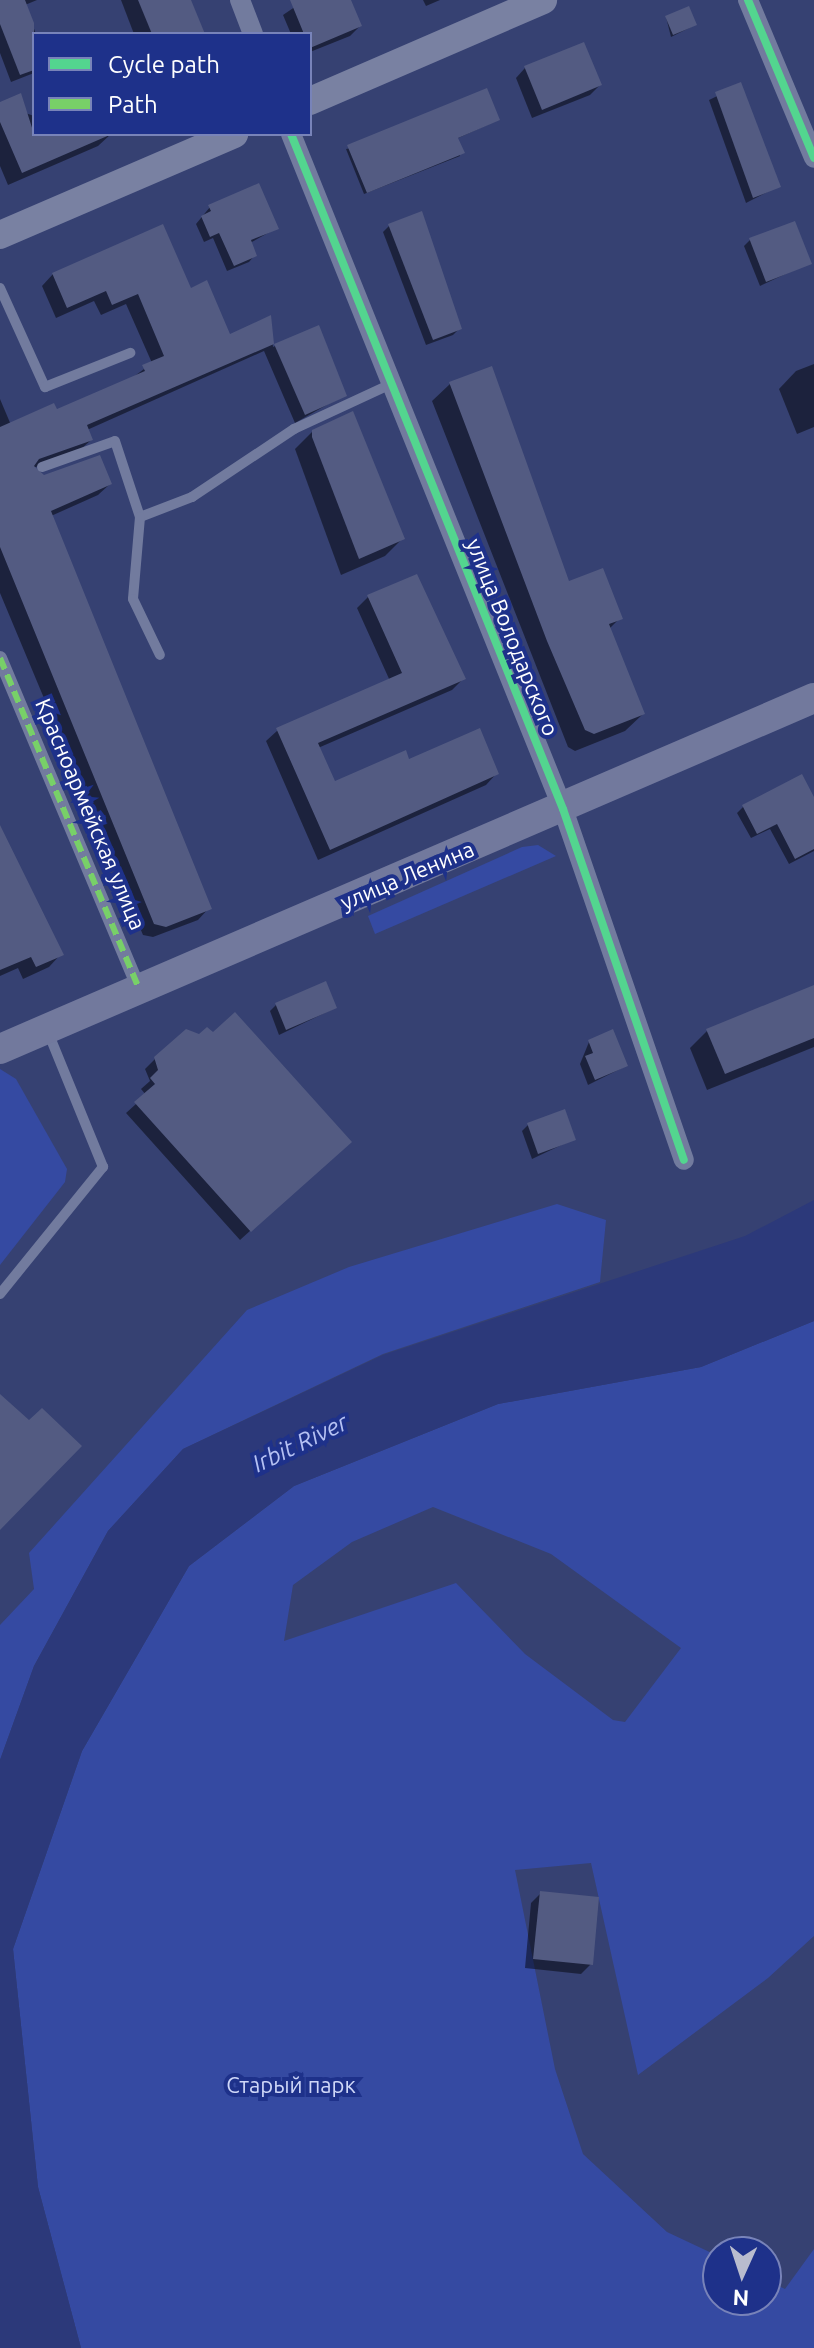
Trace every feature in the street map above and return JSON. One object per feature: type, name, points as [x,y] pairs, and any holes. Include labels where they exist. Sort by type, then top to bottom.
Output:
[{"type":"main road","points":[[312,100],[543,0]]},
{"type":"main road","points":[[0,235],[229,136]]},
{"type":"main road","name":"улица Ленина","points":[[0,1048],[563,809],[814,698]]},
{"type":"street","points":[[240,0],[252,32]]},
{"type":"street","points":[[748,0],[814,158]]},
{"type":"street","name":"улица Володарского","points":[[292,136],[563,809],[684,1160]]},
{"type":"street","name":"Красноармейская улица","points":[[0,658],[139,988]]},
{"type":"lane","points":[[0,288],[45,387],[130,353]]},
{"type":"lane","points":[[140,517],[192,497],[294,429],[391,384]]},
{"type":"lane","points":[[42,467],[115,441],[140,517],[133,599],[160,655]]},
{"type":"lane","points":[[0,1294],[103,1167],[46,1028]]},
{"type":"green space","points":[[538,845],[556,856],[375,934],[368,916],[522,847]]},
{"type":"green space","points":[[0,1069],[16,1079],[67,1169],[65,1182],[0,1265]]},
{"type":"green space","points":[[557,1204],[606,1220],[600,1282],[383,1354],[183,1449],[108,1531],[34,1666],[0,1760],[0,1625],[34,1589],[29,1553],[247,1310],[349,1267]]},
{"type":"green space","name":"Старый парк","points":[[814,1321],[814,1936],[768,1978],[638,2075],[591,1863],[515,1870],[555,2069],[583,2154],[667,2232],[702,2248],[702,2316],[782,2316],[782,2288],[785,2289],[814,2249],[814,2348],[81,2348],[38,2187],[13,1949],[82,1751],[189,1566],[294,1486],[498,1404],[701,1367]],"holes":[[[433,1507],[551,1554],[681,1648],[625,1722],[613,1720],[525,1654],[456,1583],[284,1641],[293,1585],[352,1542]]]},
{"type":"water","name":"Irbit River","points":[[814,1200],[814,1321],[701,1367],[498,1404],[294,1486],[189,1566],[82,1751],[13,1949],[38,2187],[81,2348],[0,2348],[0,1760],[34,1666],[108,1531],[183,1449],[383,1355],[745,1236]]},
{"type":"building","points":[[0,0],[25,0],[34,23],[32,71],[20,75],[0,24]]},
{"type":"building","points":[[138,0],[191,0],[204,32],[151,32]]},
{"type":"building","points":[[290,0],[351,0],[362,26],[312,47],[312,32],[303,32]]},
{"type":"building","points":[[689,6],[697,25],[673,35],[665,16]]},
{"type":"building","points":[[584,42],[602,85],[542,110],[524,66]]},
{"type":"building","points":[[741,82],[781,187],[753,198],[715,92]]},
{"type":"building","points":[[487,88],[500,120],[458,138],[465,153],[367,193],[347,145]]},
{"type":"building","points":[[21,93],[32,136],[107,136],[22,173],[0,122],[0,102]]},
{"type":"building","points":[[259,183],[279,229],[251,240],[257,256],[234,266],[219,233],[210,237],[201,216],[211,211],[208,205]]},
{"type":"building","points":[[422,211],[462,329],[433,340],[388,224]]},
{"type":"building","points":[[795,221],[812,264],[766,282],[749,238]]},
{"type":"building","points":[[163,224],[191,288],[207,280],[230,334],[271,315],[274,344],[87,425],[93,440],[39,459],[34,466],[44,475],[100,455],[112,484],[51,511],[212,909],[166,927],[154,924],[0,547],[0,427],[54,403],[57,409],[145,371],[142,365],[164,356],[138,294],[112,305],[106,291],[67,308],[52,273]]},
{"type":"building","points":[[319,325],[347,396],[305,415],[274,344]]},
{"type":"building","points":[[492,366],[569,581],[603,568],[623,619],[609,624],[645,714],[594,734],[585,730],[547,641],[449,382]]},
{"type":"building","points":[[353,411],[405,539],[359,559],[312,437],[312,430]]},
{"type":"building","points":[[417,574],[466,679],[318,743],[335,781],[406,750],[409,759],[480,728],[499,774],[330,850],[276,728],[402,673],[367,595]]},
{"type":"building","points":[[802,774],[814,797],[814,849],[795,859],[777,824],[757,834],[742,805]]},
{"type":"building","points":[[0,825],[64,955],[36,967],[31,957],[0,970]]},
{"type":"building","points":[[326,981],[337,1008],[286,1030],[275,1003]]},
{"type":"building","points":[[814,985],[814,1038],[725,1074],[706,1029]]},
{"type":"building","points":[[235,1012],[352,1142],[251,1232],[134,1102],[155,1084],[150,1078],[158,1070],[154,1057],[186,1029],[199,1034],[207,1027],[213,1032]]},
{"type":"building","points":[[613,1029],[628,1066],[595,1080],[585,1056],[593,1053],[588,1040]]},
{"type":"building","points":[[565,1109],[576,1140],[538,1154],[527,1123]]},
{"type":"building","points":[[0,1394],[29,1420],[42,1408],[82,1446],[0,1530]]},
{"type":"building","points":[[540,1891],[599,1897],[593,1965],[533,1959]]},
{"type":"marked path","points":[[0,658],[139,988]]},
{"type":"cycle path","points":[[748,0],[814,158]]},
{"type":"cycle path","points":[[292,136],[563,809],[684,1160]]}]
